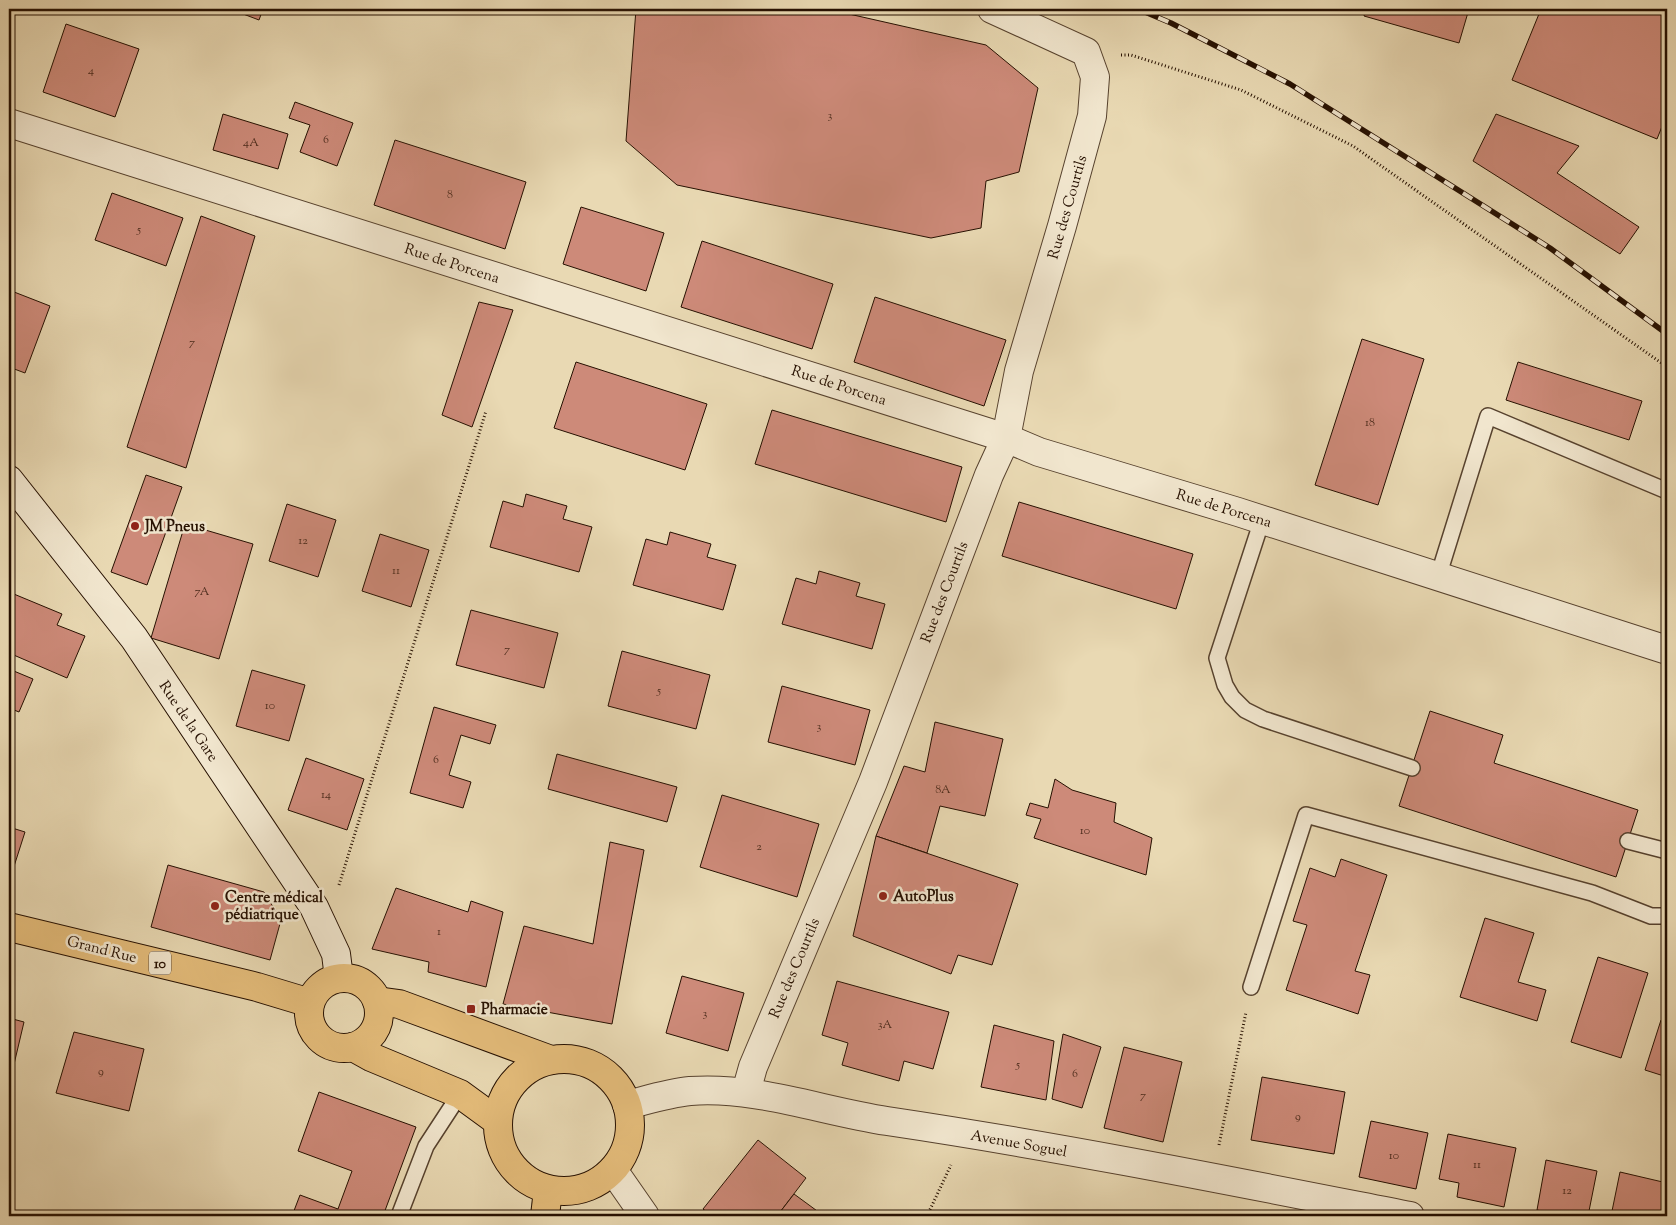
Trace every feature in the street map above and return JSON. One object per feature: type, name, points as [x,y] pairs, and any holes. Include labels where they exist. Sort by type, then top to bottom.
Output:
[{"type":"main road","name":"Grand Rue","points":[[9,927],[257,987],[310,1003]]},
{"type":"main road","points":[[339,978],[352,978],[362,983],[371,991],[377,1001],[379,1012],[378,1024],[373,1034],[364,1043],[354,1047],[334,1047],[325,1043],[316,1035],[310,1025],[308,1014],[310,1003],[315,994],[321,986],[339,978]]},
{"type":"main road","points":[[377,1001],[400,1004],[552,1060]]},
{"type":"main road","points":[[354,1047],[371,1057],[460,1094],[497,1121]]},
{"type":"main road","points":[[570,1059],[589,1064],[606,1073],[618,1087],[627,1104],[630,1122],[629,1139],[623,1155],[613,1170],[600,1181],[584,1189],[566,1192],[548,1190],[531,1183],[516,1172],[505,1156],[499,1139],[497,1121],[502,1100],[514,1081],[531,1067],[552,1060],[570,1059]]},
{"type":"main road","points":[[545,1216],[548,1190]]},
{"type":"street","points":[[992,9],[1090,64]]},
{"type":"street","name":"Rue des Courtils","points":[[746,1092],[753,1067],[873,782],[989,475],[1006,438],[1019,371],[1092,116],[1090,64]]},
{"type":"street","name":"Rue de Porcena","points":[[9,123],[1006,438],[1038,452],[1262,520],[1667,650]]},
{"type":"street","name":"Rue de la Gare","points":[[9,480],[130,633],[314,907],[336,954],[339,978]]},
{"type":"street","name":"Avenue Soguel","points":[[627,1104],[689,1091],[746,1092],[878,1119],[1212,1178],[1410,1216]]},
{"type":"street","points":[[613,1170],[645,1216]]},
{"type":"lane","points":[[1438,577],[1488,416],[1667,491]]},
{"type":"lane","points":[[1262,520],[1217,658],[1225,685],[1232,696],[1246,710],[1263,720],[1412,768]]},
{"type":"lane","points":[[1251,987],[1306,815],[1592,893],[1651,916],[1667,916]]},
{"type":"lane","points":[[1628,841],[1667,851]]},
{"type":"lane","points":[[399,1216],[426,1146],[460,1094]]},
{"type":"path","points":[[1090,64],[1132,55],[1241,90],[1353,146],[1667,366]]},
{"type":"path","points":[[325,930],[486,412]]},
{"type":"path","points":[[1212,1178],[1251,987]]},
{"type":"path","points":[[927,1216],[954,1159],[939,1150],[942,1129]]},
{"type":"building","points":[[230,9],[263,9],[259,20]]},
{"type":"building","points":[[636,9],[827,9],[986,45],[1038,88],[1019,172],[986,181],[981,228],[931,238],[677,185],[626,141]]},
{"type":"building","points":[[1366,9],[1469,9],[1459,43],[1364,16]]},
{"type":"building","points":[[1541,9],[1667,9],[1667,114],[1657,139],[1512,80]]},
{"type":"building","points":[[66,24],[139,49],[115,117],[43,92]]},
{"type":"building","points":[[295,102],[353,123],[337,166],[300,152],[310,125],[289,118]]},
{"type":"building","points":[[223,114],[288,134],[278,169],[213,150]]},
{"type":"building","points":[[1496,114],[1579,146],[1557,173],[1639,227],[1620,254],[1473,161]]},
{"type":"building","points":[[395,140],[526,182],[505,249],[374,205]]},
{"type":"building","points":[[112,193],[183,218],[166,266],[95,240]]},
{"type":"building","points":[[581,207],[664,233],[646,291],[563,264]]},
{"type":"building","points":[[201,216],[255,236],[186,468],[127,447]]},
{"type":"building","points":[[702,241],[833,284],[812,349],[681,307]]},
{"type":"building","points":[[9,290],[50,306],[25,373],[9,367]]},
{"type":"building","points":[[875,297],[1006,340],[984,406],[854,362]]},
{"type":"building","points":[[479,302],[513,310],[472,427],[442,415]]},
{"type":"building","points":[[1362,339],[1424,359],[1378,505],[1315,485]]},
{"type":"building","points":[[576,362],[707,404],[685,470],[554,428]]},
{"type":"building","points":[[1518,362],[1642,401],[1629,440],[1506,400]]},
{"type":"building","points":[[772,410],[962,467],[946,522],[755,464]]},
{"type":"building","points":[[146,475],[182,487],[147,585],[111,572]]},
{"type":"building","points":[[526,494],[567,506],[563,519],[592,527],[579,572],[490,547],[503,501],[523,507]]},
{"type":"building","points":[[1019,502],[1193,554],[1176,609],[1002,556]]},
{"type":"building","points":[[287,504],[336,520],[318,577],[269,561]]},
{"type":"building","points":[[185,524],[253,544],[219,659],[151,638]]},
{"type":"building","points":[[670,532],[711,544],[707,557],[736,565],[723,610],[633,585],[646,539],[667,545]]},
{"type":"building","points":[[380,534],[429,550],[411,607],[362,591]]},
{"type":"building","points":[[819,571],[860,583],[856,596],[885,604],[872,649],[782,624],[796,578],[816,584]]},
{"type":"building","points":[[9,592],[62,614],[57,625],[85,636],[67,678],[9,653]]},
{"type":"building","points":[[471,610],[558,633],[544,688],[456,665]]},
{"type":"building","points":[[622,651],[710,675],[696,729],[608,706]]},
{"type":"building","points":[[9,669],[33,679],[19,712],[9,708]]},
{"type":"building","points":[[252,670],[305,685],[289,741],[236,726]]},
{"type":"building","points":[[782,686],[870,710],[855,765],[768,742]]},
{"type":"building","points":[[434,707],[496,725],[490,744],[461,735],[449,775],[471,782],[463,808],[410,793]]},
{"type":"building","points":[[1430,711],[1503,735],[1494,763],[1638,810],[1616,877],[1399,806]]},
{"type":"building","points":[[935,722],[1003,739],[985,816],[940,806],[927,853],[876,836],[904,766],[925,772]]},
{"type":"building","points":[[557,754],[677,787],[667,822],[548,789]]},
{"type":"building","points":[[306,758],[364,779],[347,830],[288,810]]},
{"type":"building","points":[[1055,779],[1072,790],[1116,803],[1114,822],[1152,838],[1146,875],[1034,838],[1041,819],[1026,815],[1030,803],[1048,808]]},
{"type":"building","points":[[722,795],[819,824],[797,897],[700,867]]},
{"type":"building","points":[[9,827],[25,832],[9,882]]},
{"type":"building","points":[[876,836],[1018,884],[992,965],[958,955],[951,974],[853,936]]},
{"type":"building","points":[[610,842],[644,850],[612,1024],[503,1004],[524,926],[593,944]]},
{"type":"building","points":[[1341,859],[1387,875],[1355,971],[1370,975],[1358,1014],[1286,990],[1307,925],[1293,921],[1310,868],[1335,877]]},
{"type":"building","name":"Centre médical pédiatrique","points":[[168,865],[264,892],[281,920],[270,960],[151,927]]},
{"type":"building","points":[[396,888],[468,912],[471,901],[503,912],[486,987],[428,972],[429,962],[372,949]]},
{"type":"building","points":[[1485,918],[1534,933],[1518,982],[1546,990],[1537,1021],[1460,997]]},
{"type":"building","points":[[1598,957],[1648,973],[1621,1058],[1571,1042]]},
{"type":"building","points":[[682,976],[744,993],[728,1051],[666,1033]]},
{"type":"building","points":[[837,981],[949,1012],[933,1069],[904,1061],[899,1081],[842,1065],[848,1043],[822,1035]]},
{"type":"building","points":[[9,1018],[24,1022],[11,1077],[9,1076]]},
{"type":"building","points":[[1661,1020],[1667,1022],[1667,1077],[1645,1070]]},
{"type":"building","points":[[994,1025],[1054,1041],[1046,1100],[981,1087]]},
{"type":"building","points":[[74,1032],[144,1049],[129,1111],[56,1093]]},
{"type":"building","points":[[1063,1034],[1101,1047],[1082,1108],[1052,1099]]},
{"type":"building","points":[[1124,1047],[1182,1062],[1163,1142],[1104,1128]]},
{"type":"building","points":[[1262,1077],[1345,1092],[1334,1154],[1251,1140]]},
{"type":"building","points":[[319,1092],[416,1127],[383,1216],[292,1216],[300,1195],[338,1209],[352,1171],[298,1151]]},
{"type":"building","points":[[1371,1121],[1428,1133],[1416,1189],[1359,1177]]},
{"type":"building","points":[[1448,1134],[1516,1148],[1504,1207],[1457,1197],[1459,1183],[1439,1179]]},
{"type":"building","points":[[758,1140],[806,1178],[777,1216],[712,1216],[703,1209]]},
{"type":"building","points":[[1546,1160],[1597,1171],[1588,1216],[1568,1216],[1537,1210]]},
{"type":"building","points":[[1620,1172],[1667,1183],[1667,1216],[1611,1216]]},
{"type":"building","points":[[794,1194],[824,1216],[777,1216]]},
{"type":"railway","points":[[1138,9],[1171,23],[1290,84],[1550,248],[1667,334]]},
{"type":"place","name":"JM Pneus","points":[[135,526]]},
{"type":"place","name":"AutoPlus","points":[[883,896]]},
{"type":"place","name":"Centre médical pédiatrique","points":[[215,906]]},
{"type":"place","name":"Pharmacie","points":[[471,1009]]}]
